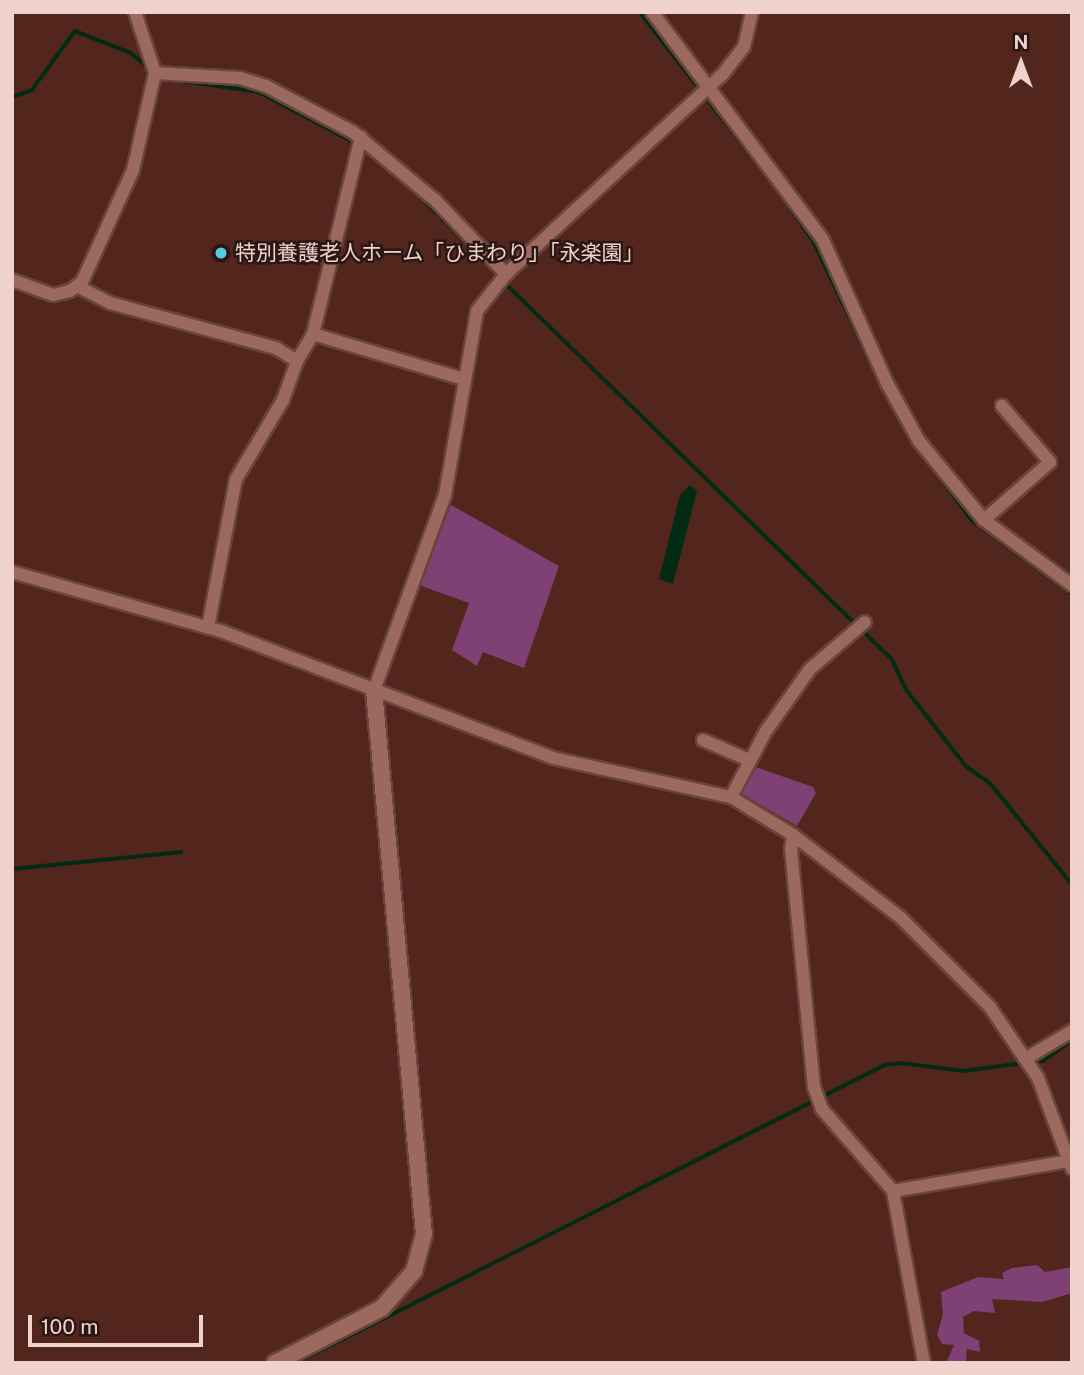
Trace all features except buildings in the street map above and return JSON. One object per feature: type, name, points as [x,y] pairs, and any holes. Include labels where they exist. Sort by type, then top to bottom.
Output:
[{"type":"street","points":[[12,280],[53,295],[77,286],[133,170],[155,73],[135,12]]},
{"type":"street","points":[[652,12],[823,240],[887,383],[919,441],[984,520],[1072,585]]},
{"type":"street","points":[[275,1363],[382,1308],[414,1271],[424,1234],[374,690],[445,495],[477,311],[506,274],[706,87],[744,47],[752,12]]},
{"type":"street","points":[[155,73],[240,78],[266,86],[361,137],[435,200],[506,274]]},
{"type":"street","points":[[208,627],[236,479],[278,409],[297,361],[313,334],[361,137]]},
{"type":"street","points":[[77,286],[110,303],[276,348],[297,361]]},
{"type":"street","points":[[313,334],[464,379]]},
{"type":"street","points":[[984,520],[1050,462],[1002,406]]},
{"type":"street","points":[[12,572],[208,627],[553,758],[731,797],[793,835],[901,918],[989,1007],[1025,1059],[1047,1098],[1070,1165],[893,1191]]},
{"type":"street","points":[[731,797],[749,760],[810,669],[865,622]]},
{"type":"street","points":[[703,740],[749,760]]},
{"type":"street","points":[[793,835],[791,849],[814,1087],[822,1109],[893,1191],[924,1363]]},
{"type":"street","points":[[1025,1059],[1072,1031]]},
{"type":"shaded area","points":[[690,485],[697,491],[673,584],[659,579],[680,495]]},
{"type":"shaded area","points":[[451,505],[559,566],[524,668],[483,652],[477,666],[452,650],[469,603],[419,585]]},
{"type":"shaded area","points":[[753,766],[813,787],[816,793],[797,826],[737,791]]},
{"type":"shaded area","points":[[1037,1265],[1045,1272],[1072,1267],[1072,1293],[1042,1302],[992,1299],[995,1313],[974,1311],[963,1317],[964,1333],[979,1341],[980,1352],[967,1349],[966,1363],[946,1363],[954,1345],[942,1344],[937,1335],[943,1314],[941,1292],[978,1277],[1004,1279],[1002,1273],[1012,1268]]},
{"type":"waterway","points":[[640,12],[774,185]]},
{"type":"waterway","points":[[12,97],[32,90],[75,31],[131,53],[150,69]]},
{"type":"waterway","points":[[175,80],[259,92],[357,144]]},
{"type":"waterway","points":[[414,190],[500,277]]},
{"type":"waterway","points":[[779,191],[814,242],[880,381]]},
{"type":"waterway","points":[[505,283],[856,624]]},
{"type":"waterway","points":[[912,440],[972,520],[1072,594]]},
{"type":"waterway","points":[[861,629],[892,659],[906,689],[966,766],[991,784],[1072,884]]},
{"type":"waterway","points":[[12,869],[181,852]]},
{"type":"waterway","points":[[1031,1062],[1043,1061],[1072,1041]]},
{"type":"waterway","points":[[296,1363],[885,1065],[901,1063],[964,1071],[1023,1063]]},
{"type":"place","name":"特別養護老人ホーム「ひまわり」「永楽園」","points":[[221,253]]}]
